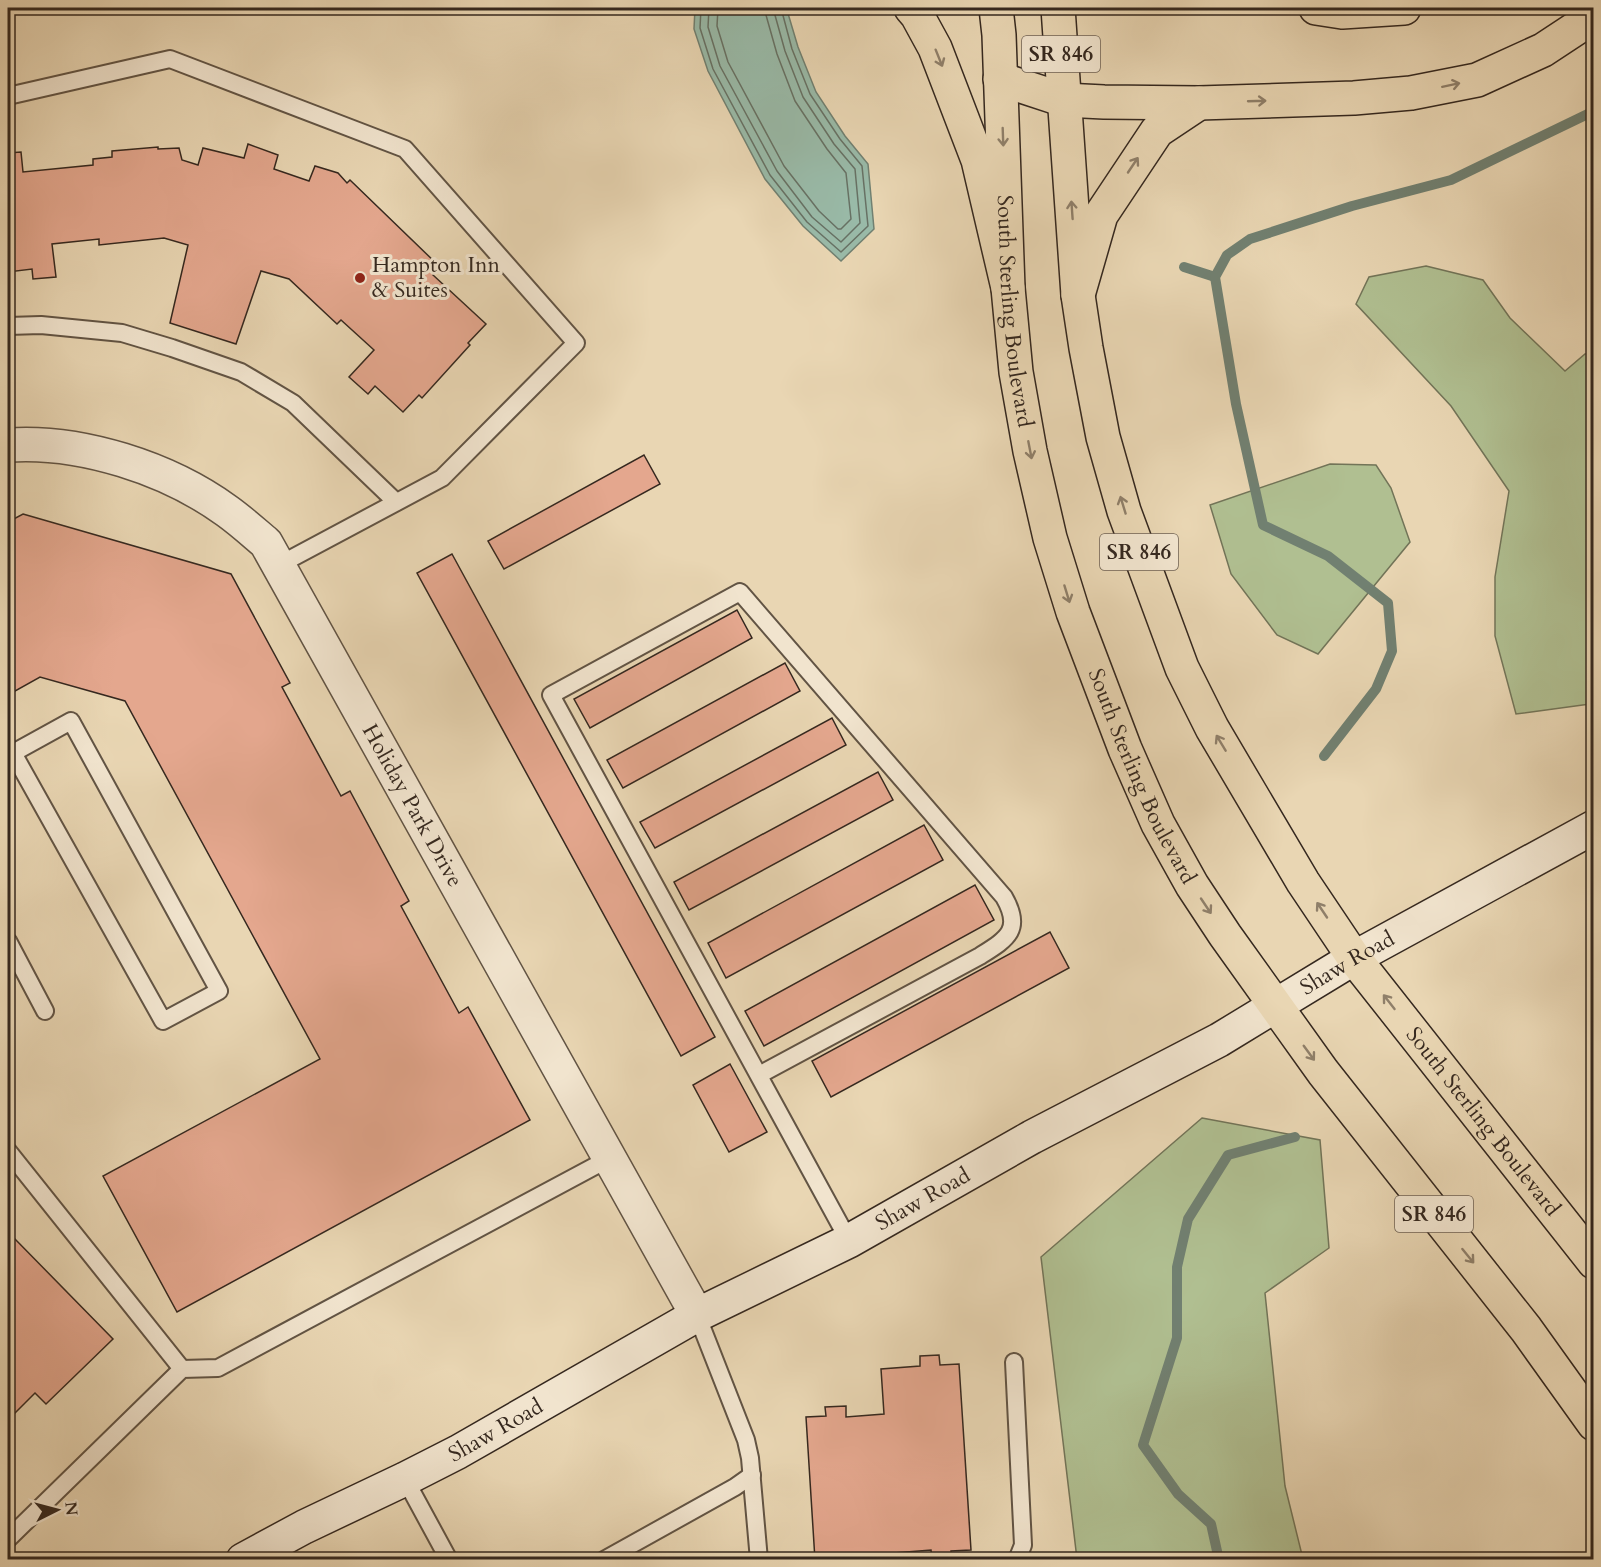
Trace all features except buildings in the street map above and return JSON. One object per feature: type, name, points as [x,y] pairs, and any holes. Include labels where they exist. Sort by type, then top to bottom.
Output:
[{"type":"main road","points":[[911,8],[935,48],[978,160],[1008,288]]},
{"type":"main road","name":"South Sterling Boulevard","points":[[996,8],[1008,288],[1016,372],[1030,451],[1050,538],[1073,612],[1125,749],[1158,824],[1191,885],[1274,1005],[1383,1151],[1526,1329],[1593,1424]]},
{"type":"main road","name":"South Sterling Boulevard","points":[[1058,8],[1078,295],[1103,436],[1124,511],[1182,668],[1212,728],[1303,882],[1354,958],[1593,1262]]},
{"type":"main road","points":[[1316,8],[1342,12],[1404,8]]},
{"type":"main road","points":[[1000,79],[1064,100],[1199,103],[1354,98],[1411,93],[1478,80],[1543,50],[1584,22],[1593,10]]},
{"type":"main road","points":[[1078,295],[1101,215],[1157,130],[1199,103]]},
{"type":"street","name":"Holiday Park Drive","points":[[8,445],[75,448],[129,462],[179,482],[227,510],[266,543],[697,1315]]},
{"type":"street","name":"Shaw Road","points":[[243,1560],[304,1527],[458,1452],[697,1315],[849,1240],[1032,1137],[1219,1040],[1354,958],[1593,827]]},
{"type":"lane","points":[[8,96],[170,59],[405,149],[576,343],[442,478],[279,565]]},
{"type":"lane","points":[[8,326],[41,325],[122,333],[241,372],[293,403],[396,502]]},
{"type":"lane","points":[[759,1075],[980,956],[1007,936],[1013,924],[1012,912],[1004,897],[740,592],[551,695],[849,1240]]},
{"type":"lane","points":[[71,721],[219,991],[163,1021],[10,754],[71,721]]},
{"type":"lane","points":[[8,941],[45,1011]]},
{"type":"lane","points":[[8,1151],[182,1369]]},
{"type":"lane","points":[[8,1539],[182,1369],[218,1368],[610,1158]]},
{"type":"lane","points":[[697,1315],[746,1440],[752,1475],[759,1560]]},
{"type":"lane","points":[[1014,1362],[1023,1545],[1017,1560]]},
{"type":"lane","points":[[604,1560],[735,1487],[752,1475]]},
{"type":"lane","points":[[405,1479],[449,1560]]},
{"type":"shaded area","points":[[1426,266],[1483,280],[1510,318],[1565,371],[1585,354],[1593,353],[1594,702],[1590,704],[1516,714],[1495,636],[1495,577],[1509,491],[1451,406],[1356,304],[1369,277]]},
{"type":"shaded area","points":[[1330,464],[1376,465],[1391,488],[1410,542],[1318,654],[1277,635],[1231,574],[1210,505]]},
{"type":"shaded area","points":[[1202,1118],[1320,1140],[1329,1248],[1265,1293],[1285,1486],[1303,1559],[1077,1559],[1041,1257]]},
{"type":"water","points":[[695,8],[783,8],[787,10],[798,47],[816,92],[845,136],[868,164],[874,229],[841,261],[803,226],[765,179],[708,71],[694,29]]},
{"type":"waterway","points":[[1324,756],[1376,689],[1392,651],[1388,603],[1328,556],[1263,525],[1236,404],[1215,277],[1227,255],[1250,239],[1352,206],[1451,180],[1594,111]]},
{"type":"waterway","points":[[1184,267],[1215,277]]},
{"type":"waterway","points":[[1219,1560],[1211,1524],[1178,1494],[1143,1445],[1177,1338],[1177,1267],[1188,1219],[1228,1155],[1295,1137]]},
{"type":"place","name":"Hampton Inn & Suites","points":[[360,278]]}]
